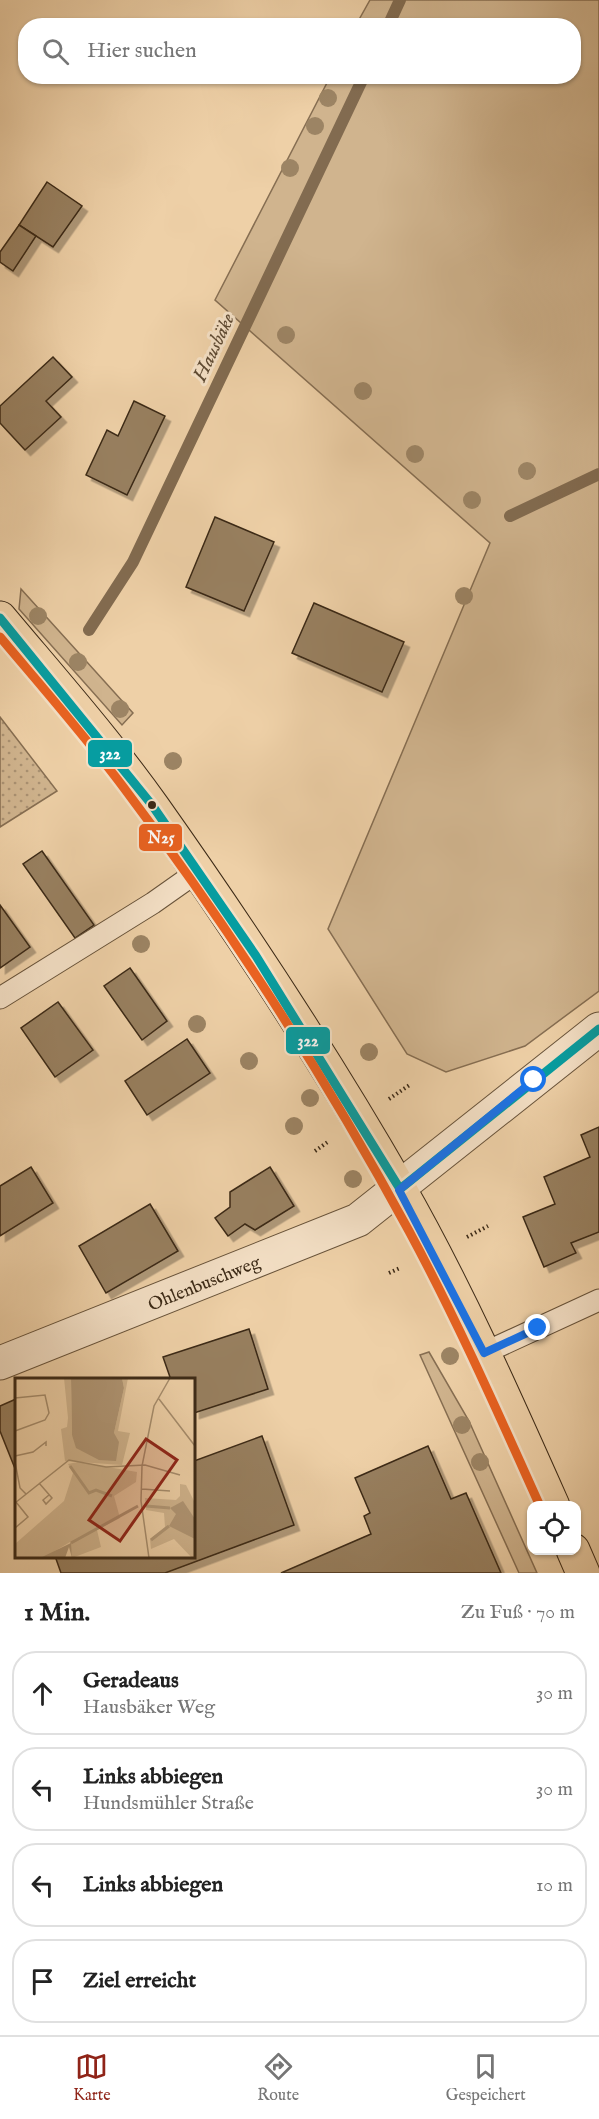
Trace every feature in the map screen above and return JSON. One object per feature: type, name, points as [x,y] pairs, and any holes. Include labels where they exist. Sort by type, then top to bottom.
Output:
[{"type":"main road","points":[[0,618],[152,805],[256,956],[399,1190],[484,1353],[551,1501]]},
{"type":"main road","points":[[575,1555],[583,1573]]},
{"type":"street","name":"Ohlenbuschweg","points":[[0,1363],[348,1225],[399,1190],[599,1029]]},
{"type":"lane","points":[[0,998],[153,903],[197,872]]},
{"type":"lane","points":[[484,1353],[599,1300]]},
{"type":"shaded area","points":[[370,0],[599,0],[599,991],[525,1046],[446,1072],[407,1054],[328,929],[490,543],[215,300],[326,84],[581,84],[581,18],[360,18]]},
{"type":"shaded area","points":[[21,589],[133,713],[122,725],[19,609]]},
{"type":"shaded area","points":[[0,717],[57,791],[0,827]]},
{"type":"shaded area","points":[[429,1352],[469,1421],[537,1573],[519,1573],[420,1355]]},
{"type":"building","points":[[47,182],[82,206],[53,247],[19,225]]},
{"type":"building","points":[[19,225],[36,236],[13,271],[0,262],[0,252]]},
{"type":"building","points":[[53,357],[72,377],[46,401],[61,417],[25,450],[0,423],[0,406]]},
{"type":"building","points":[[134,401],[165,416],[127,495],[86,475],[107,430],[118,436]]},
{"type":"building","points":[[215,517],[274,542],[244,611],[186,587]]},
{"type":"building","points":[[314,603],[404,642],[382,692],[292,653]]},
{"type":"building","points":[[42,851],[94,925],[75,938],[23,864]]},
{"type":"building","points":[[0,905],[30,947],[0,968]]},
{"type":"building","points":[[130,968],[167,1021],[142,1040],[104,986]]},
{"type":"building","points":[[58,1002],[93,1050],[55,1077],[21,1028]]},
{"type":"building","points":[[187,1039],[210,1073],[147,1115],[125,1081]]},
{"type":"building","points":[[599,1127],[599,1232],[571,1243],[576,1253],[544,1267],[523,1217],[555,1204],[544,1177],[590,1157],[581,1135]]},
{"type":"building","points":[[31,1167],[53,1203],[0,1236],[0,1186]]},
{"type":"building","points":[[270,1167],[294,1206],[255,1230],[245,1224],[228,1236],[215,1218],[230,1207],[230,1192]]},
{"type":"building","points":[[150,1204],[178,1251],[106,1293],[79,1246]]},
{"type":"building","points":[[249,1329],[268,1389],[195,1413],[195,1378],[170,1378],[163,1357]]},
{"type":"building","points":[[15,1399],[15,1468],[0,1431],[0,1406]]},
{"type":"building","points":[[262,1436],[294,1525],[165,1573],[61,1573],[56,1558],[195,1558],[195,1461]]},
{"type":"building","points":[[428,1446],[451,1499],[466,1493],[501,1573],[281,1573],[371,1534],[364,1516],[370,1513],[355,1478]]},
{"type":"waterway","name":"Hausbäke","points":[[392,18],[400,0]]},
{"type":"waterway","name":"Hausbäke","points":[[89,630],[133,562],[360,84]]},
{"type":"waterway","points":[[510,516],[599,474]]},
{"type":"transit line","name":"322","points":[[0,618],[152,805],[256,956],[400,1189]]},
{"type":"transit line","name":"N25","points":[[0,637],[94,750],[163,841],[275,1004],[310,1060],[427,1265],[477,1367],[538,1501]]},
{"type":"transit line","name":"322","points":[[400,1189],[599,1029]]},
{"type":"route","points":[[534,1080],[399,1190],[484,1353],[538,1328]]}]
